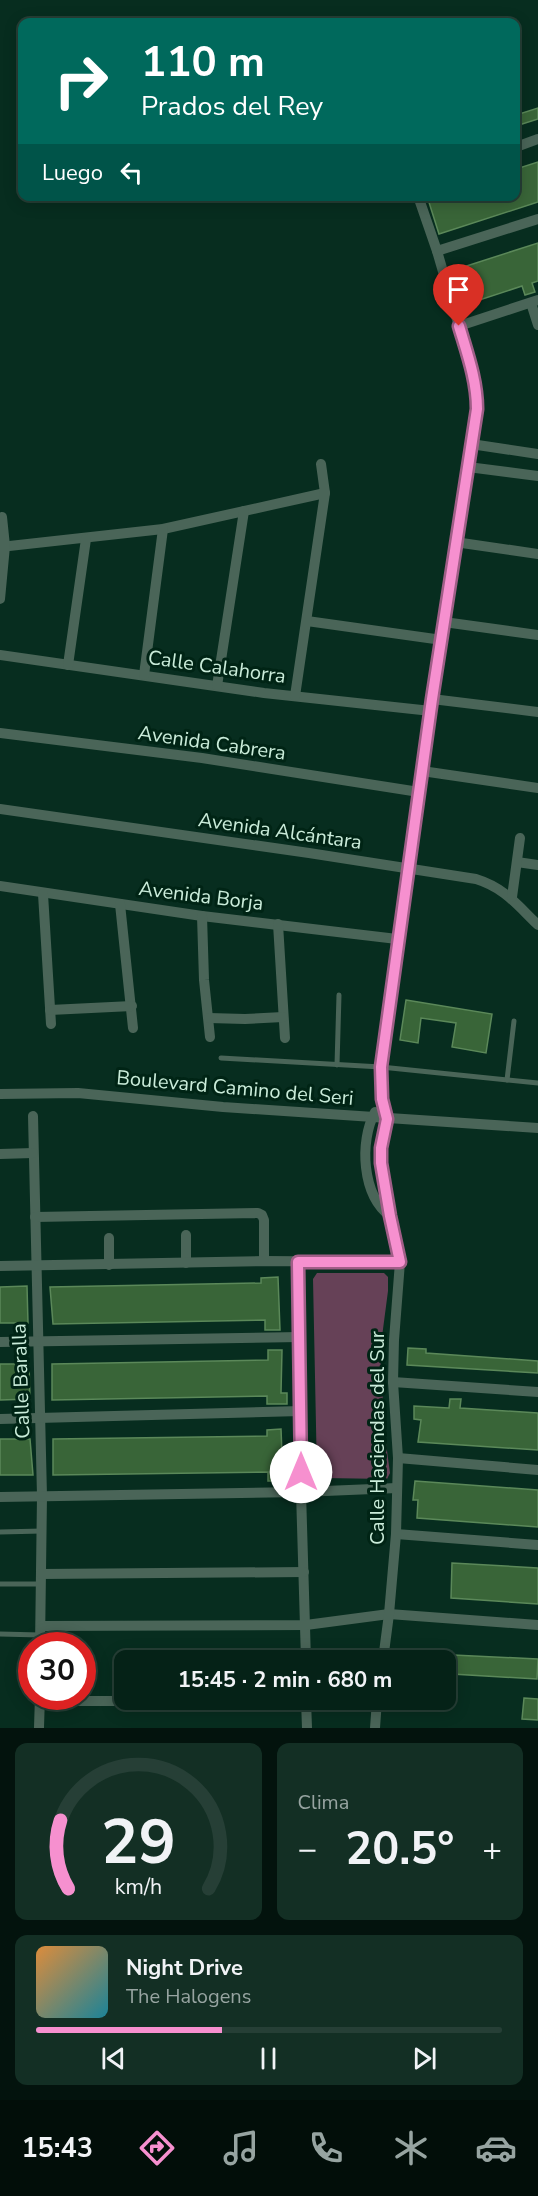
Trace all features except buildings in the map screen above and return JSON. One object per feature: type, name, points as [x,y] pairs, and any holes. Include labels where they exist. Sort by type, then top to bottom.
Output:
[{"type":"street","points":[[520,146],[538,139]]},
{"type":"street","name":"Calle Haciendas del Sur","points":[[384,1650],[396,1534],[398,1458],[393,1382],[400,1262],[381,1163],[381,1148],[387,1119],[382,1099],[381,1067],[430,711],[477,409],[477,392],[459,326],[420,201]]},
{"type":"street","points":[[437,251],[538,219]]},
{"type":"street","points":[[459,326],[535,302],[538,325]]},
{"type":"street","points":[[471,444],[538,454]]},
{"type":"street","points":[[295,696],[325,493],[321,464]]},
{"type":"street","points":[[468,466],[538,476]]},
{"type":"street","points":[[3,546],[164,529],[325,493]]},
{"type":"street","points":[[218,686],[244,510]]},
{"type":"street","points":[[0,599],[2,517]]},
{"type":"street","points":[[144,675],[164,529]]},
{"type":"street","points":[[68,665],[86,539]]},
{"type":"street","points":[[455,542],[538,554]]},
{"type":"street","points":[[307,621],[442,639]]},
{"type":"street","points":[[444,622],[538,635]]},
{"type":"street","name":"Calle Calahorra","points":[[0,655],[218,686],[430,711]]},
{"type":"street","points":[[432,699],[538,712]]},
{"type":"street","name":"Avenida Cabrera","points":[[0,733],[201,758],[419,792]]},
{"type":"street","points":[[422,771],[538,788]]},
{"type":"street","name":"Avenida Alcántara","points":[[0,809],[408,867],[476,879],[493,884],[512,897],[538,925]]},
{"type":"street","points":[[512,897],[520,838]]},
{"type":"street","points":[[517,862],[538,865]]},
{"type":"street","name":"Avenida Borja","points":[[0,886],[202,916],[398,939]]},
{"type":"street","points":[[43,894],[51,1024]]},
{"type":"street","points":[[120,904],[133,1028]]},
{"type":"street","points":[[202,916],[204,980],[210,1036]]},
{"type":"street","points":[[278,924],[285,1038]]},
{"type":"street","points":[[50,1010],[132,1006]]},
{"type":"street","points":[[209,1018],[283,1017]]},
{"type":"street","name":"Boulevard Camino del Seri","points":[[0,1094],[78,1093],[223,1107],[538,1128]]},
{"type":"street","name":"Calle Haciendas del Sur","points":[[382,1099],[372,1118],[368,1135],[367,1169],[375,1202],[390,1216]]},
{"type":"street","name":"Calle Baralla","points":[[33,1116],[42,1496],[40,1632]]},
{"type":"street","points":[[0,1154],[33,1153]]},
{"type":"street","points":[[35,1217],[258,1214],[262,1215],[264,1220],[264,1261]]},
{"type":"street","points":[[186,1235],[186,1263]]},
{"type":"street","points":[[109,1239],[110,1265]]},
{"type":"street","points":[[0,1266],[264,1261],[400,1262]]},
{"type":"street","points":[[298,1262],[306,1650]]},
{"type":"street","points":[[0,1342],[300,1337]]},
{"type":"street","points":[[393,1382],[538,1392]]},
{"type":"street","points":[[0,1419],[301,1411]]},
{"type":"street","points":[[398,1458],[538,1470]]},
{"type":"street","points":[[0,1497],[301,1492],[397,1488]]},
{"type":"street","points":[[396,1534],[538,1545]]},
{"type":"street","points":[[41,1579],[304,1572]]},
{"type":"street","points":[[96,1633],[306,1625],[389,1614],[538,1625]]},
{"type":"street","points":[[96,1699],[114,1699]]},
{"type":"street","points":[[39,1728],[40,1710]]},
{"type":"street","points":[[306,1710],[307,1728]]},
{"type":"street","points":[[375,1728],[376,1710]]},
{"type":"lane","points":[[337,1065],[339,995]]},
{"type":"lane","points":[[507,1080],[514,1021]]},
{"type":"lane","points":[[221,1058],[381,1067],[538,1083]]},
{"type":"lane","points":[[0,1532],[42,1531]]},
{"type":"lane","points":[[0,1584],[41,1579]]},
{"type":"lane","points":[[0,1634],[18,1634]]},
{"type":"shaded area","points":[[317,1273],[384,1273],[388,1277],[380,1352],[385,1436],[390,1473],[387,1479],[323,1478],[317,1475],[313,1279]]},
{"type":"route","points":[[301,1472],[298,1262],[400,1262],[381,1163],[383,1132],[387,1119],[382,1099],[381,1067],[432,699],[477,409],[474,378],[459,326]]}]
